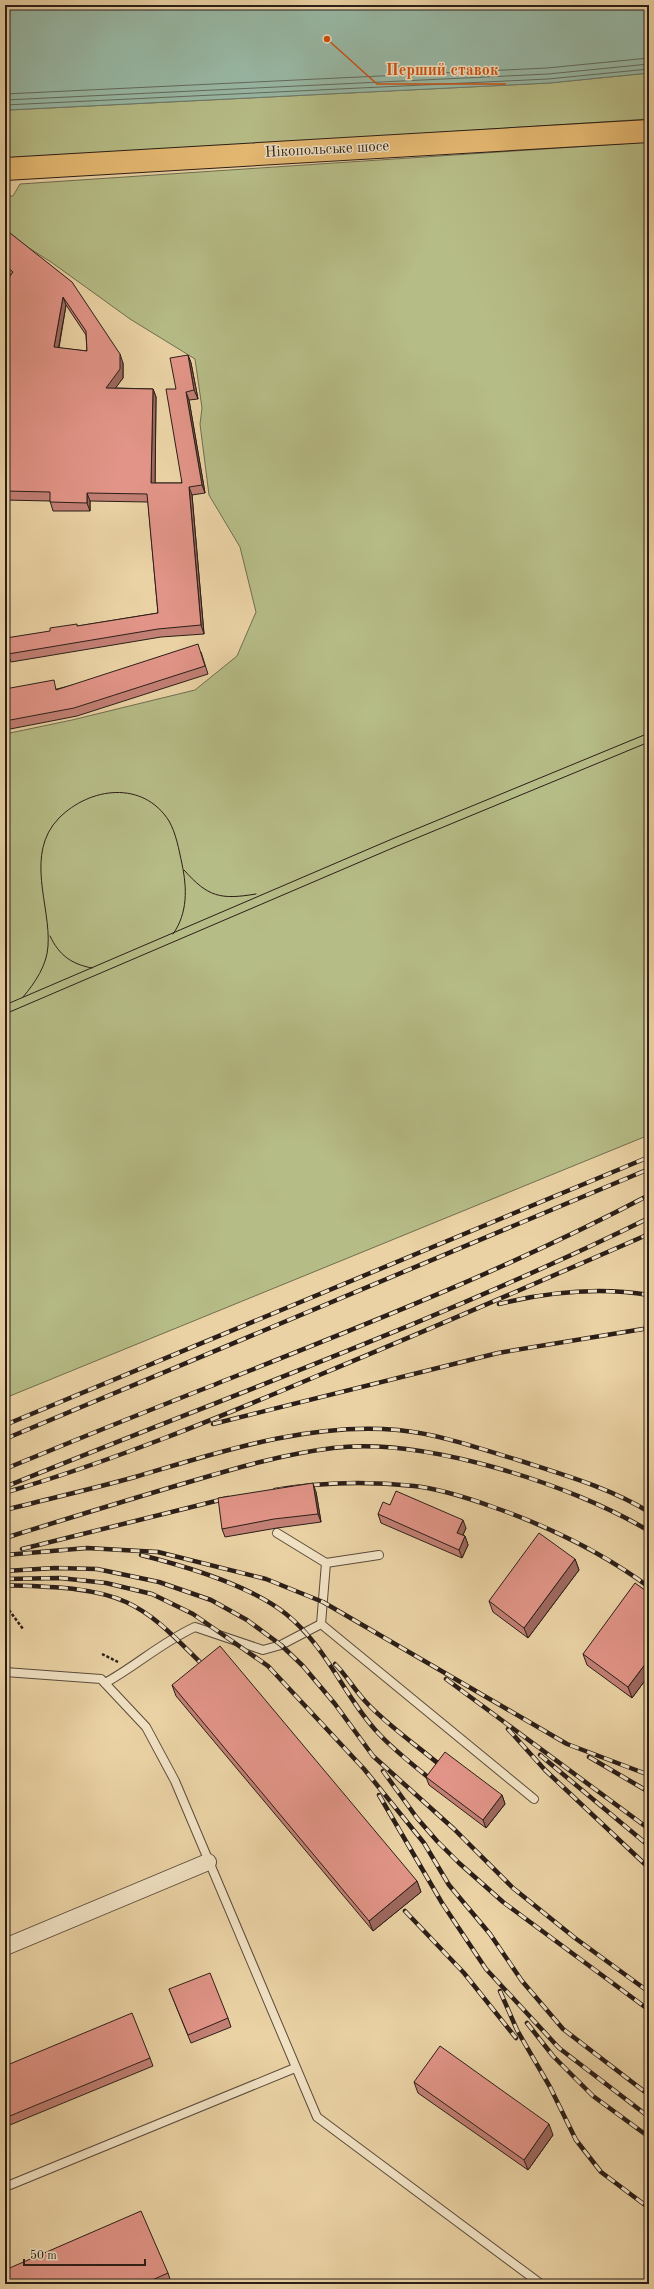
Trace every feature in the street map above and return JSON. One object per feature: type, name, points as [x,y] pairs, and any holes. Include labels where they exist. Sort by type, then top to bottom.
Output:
[{"type":"main road","name":"Нікопольське шосе","points":[[5,169],[649,131]]},
{"type":"street","points":[[5,1947],[208,1862]]},
{"type":"lane","points":[[277,1533],[326,1563],[379,1556]]},
{"type":"lane","points":[[321,1624],[326,1563]]},
{"type":"lane","points":[[105,1683],[130,1669],[174,1637],[195,1627],[263,1650],[281,1645],[321,1624]]},
{"type":"lane","points":[[321,1624],[534,1798]]},
{"type":"lane","points":[[5,1672],[101,1679],[146,1727],[175,1781],[317,2117],[541,2284]]},
{"type":"lane","points":[[5,2187],[295,2068]]},
{"type":"path","points":[[6,1606],[23,1629]]},
{"type":"green space","points":[[649,73],[649,119],[9,160],[5,157],[5,108],[9,110],[549,83]]},
{"type":"green space","points":[[649,142],[649,1135],[5,1398],[5,734],[72,720],[195,690],[237,656],[256,612],[240,547],[209,495],[200,424],[202,408],[195,359],[130,319],[51,262],[5,233],[5,196],[13,196],[20,184]]},
{"type":"water","points":[[5,5],[649,5],[649,73],[549,83],[8,110],[5,108]]},
{"type":"building","points":[[5,229],[72,282],[120,354],[120,369],[106,388],[153,389],[151,483],[182,483],[166,389],[176,389],[170,358],[188,355],[194,390],[186,392],[202,485],[189,487],[201,625],[158,629],[8,654],[6,638],[50,631],[50,628],[77,624],[77,626],[158,613],[147,494],[87,493],[87,503],[50,502],[50,492],[5,491],[5,283],[13,272],[5,265]],"holes":[[[63,297],[86,331],[87,351],[54,347]]]},
{"type":"building","points":[[198,644],[205,666],[74,708],[5,721],[5,689],[54,680],[56,690]]},
{"type":"building","points":[[313,1483],[318,1514],[274,1519],[222,1529],[218,1498]]},
{"type":"building","points":[[396,1491],[463,1520],[457,1533],[465,1536],[459,1550],[378,1514],[383,1502],[390,1505]]},
{"type":"building","points":[[539,1533],[575,1559],[524,1628],[489,1601]]},
{"type":"building","points":[[635,1583],[649,1593],[649,1659],[628,1687],[583,1654]]},
{"type":"building","points":[[220,1646],[417,1881],[369,1921],[172,1685]]},
{"type":"building","points":[[445,1752],[502,1795],[483,1820],[426,1777]]},
{"type":"building","points":[[210,1973],[228,2018],[188,2035],[169,1989]]},
{"type":"building","points":[[132,2013],[150,2058],[5,2118],[5,2066]]},
{"type":"building","points":[[440,2046],[549,2124],[524,2160],[414,2082]]},
{"type":"building","points":[[141,2211],[168,2273],[143,2284],[5,2284],[5,2270]]},
{"type":"tram line","points":[[5,1005],[392,839],[649,733]]},
{"type":"tram line","points":[[5,1014],[395,847],[649,742]]},
{"type":"tram line","points":[[23,997],[32,986],[43,967],[48,946],[48,930],[41,864],[43,848],[49,832],[59,818],[86,800],[116,792],[131,794],[145,799],[158,808],[169,821],[174,831],[185,882],[184,909],[178,926],[173,934]]},
{"type":"tram line","points":[[184,870],[200,886],[216,894],[233,897],[256,894]]},
{"type":"tram line","points":[[50,936],[57,948],[66,958],[78,964],[92,968]]},
{"type":"railway","points":[[5,1425],[649,1157]]},
{"type":"railway","points":[[5,1439],[649,1169]]},
{"type":"railway","points":[[5,1469],[322,1342],[487,1273],[649,1195]]},
{"type":"railway","points":[[5,1487],[410,1325],[570,1256],[649,1218]]},
{"type":"railway","points":[[7,1492],[86,1467],[202,1423],[400,1341],[649,1234]]},
{"type":"railway","points":[[499,1304],[536,1296],[574,1292],[611,1291],[649,1295]]},
{"type":"railway","points":[[213,1424],[498,1353],[649,1328]]},
{"type":"railway","points":[[5,1510],[119,1481],[265,1441],[331,1430],[364,1429],[414,1432],[445,1438],[476,1447],[603,1489],[634,1503],[649,1512]]},
{"type":"railway","points":[[5,1538],[260,1462],[333,1448],[370,1446],[410,1450],[452,1457],[539,1481],[617,1513],[649,1531]]},
{"type":"railway","points":[[275,1490],[310,1485],[379,1483],[424,1487],[464,1497],[535,1523],[574,1541],[612,1562],[649,1587]]},
{"type":"railway","points":[[22,1549],[228,1498]]},
{"type":"railway","points":[[5,1555],[87,1548],[158,1552],[266,1579],[323,1602],[567,1744],[649,1775]]},
{"type":"railway","points":[[141,1555],[217,1578],[255,1595],[272,1604],[286,1614],[301,1627],[325,1657],[367,1720],[379,1734],[429,1778]]},
{"type":"railway","points":[[5,1571],[55,1568],[97,1569],[159,1582],[211,1600],[247,1620],[281,1645],[303,1666],[335,1704],[373,1756],[454,1829],[513,1888],[575,1938],[649,1992]]},
{"type":"railway","points":[[5,1579],[60,1578],[106,1583],[152,1594],[193,1614],[268,1666],[364,1769],[424,1843],[449,1885],[490,1934],[522,1981],[563,2029],[649,2095]]},
{"type":"railway","points":[[5,1585],[83,1590],[113,1597],[126,1602],[158,1622],[204,1666]]},
{"type":"railway","points":[[335,1664],[374,1710],[440,1765]]},
{"type":"railway","points":[[446,1679],[649,1829]]},
{"type":"railway","points":[[508,1729],[545,1770],[649,1868]]},
{"type":"railway","points":[[540,1755],[649,1846]]},
{"type":"railway","points":[[589,1757],[649,1792]]},
{"type":"railway","points":[[383,1771],[417,1818],[459,1863],[503,1902],[649,2010]]},
{"type":"railway","points":[[379,1795],[442,1903],[486,1969],[559,2048],[649,2117]]},
{"type":"railway","points":[[405,1911],[464,1973],[516,2038]]},
{"type":"railway","points":[[500,1991],[517,2030],[550,2087],[576,2140],[601,2172],[649,2208]]},
{"type":"railway","points":[[527,2023],[553,2056],[593,2096],[649,2137]]},
{"type":"place","name":"Перший ставок","points":[[327,39]]}]
